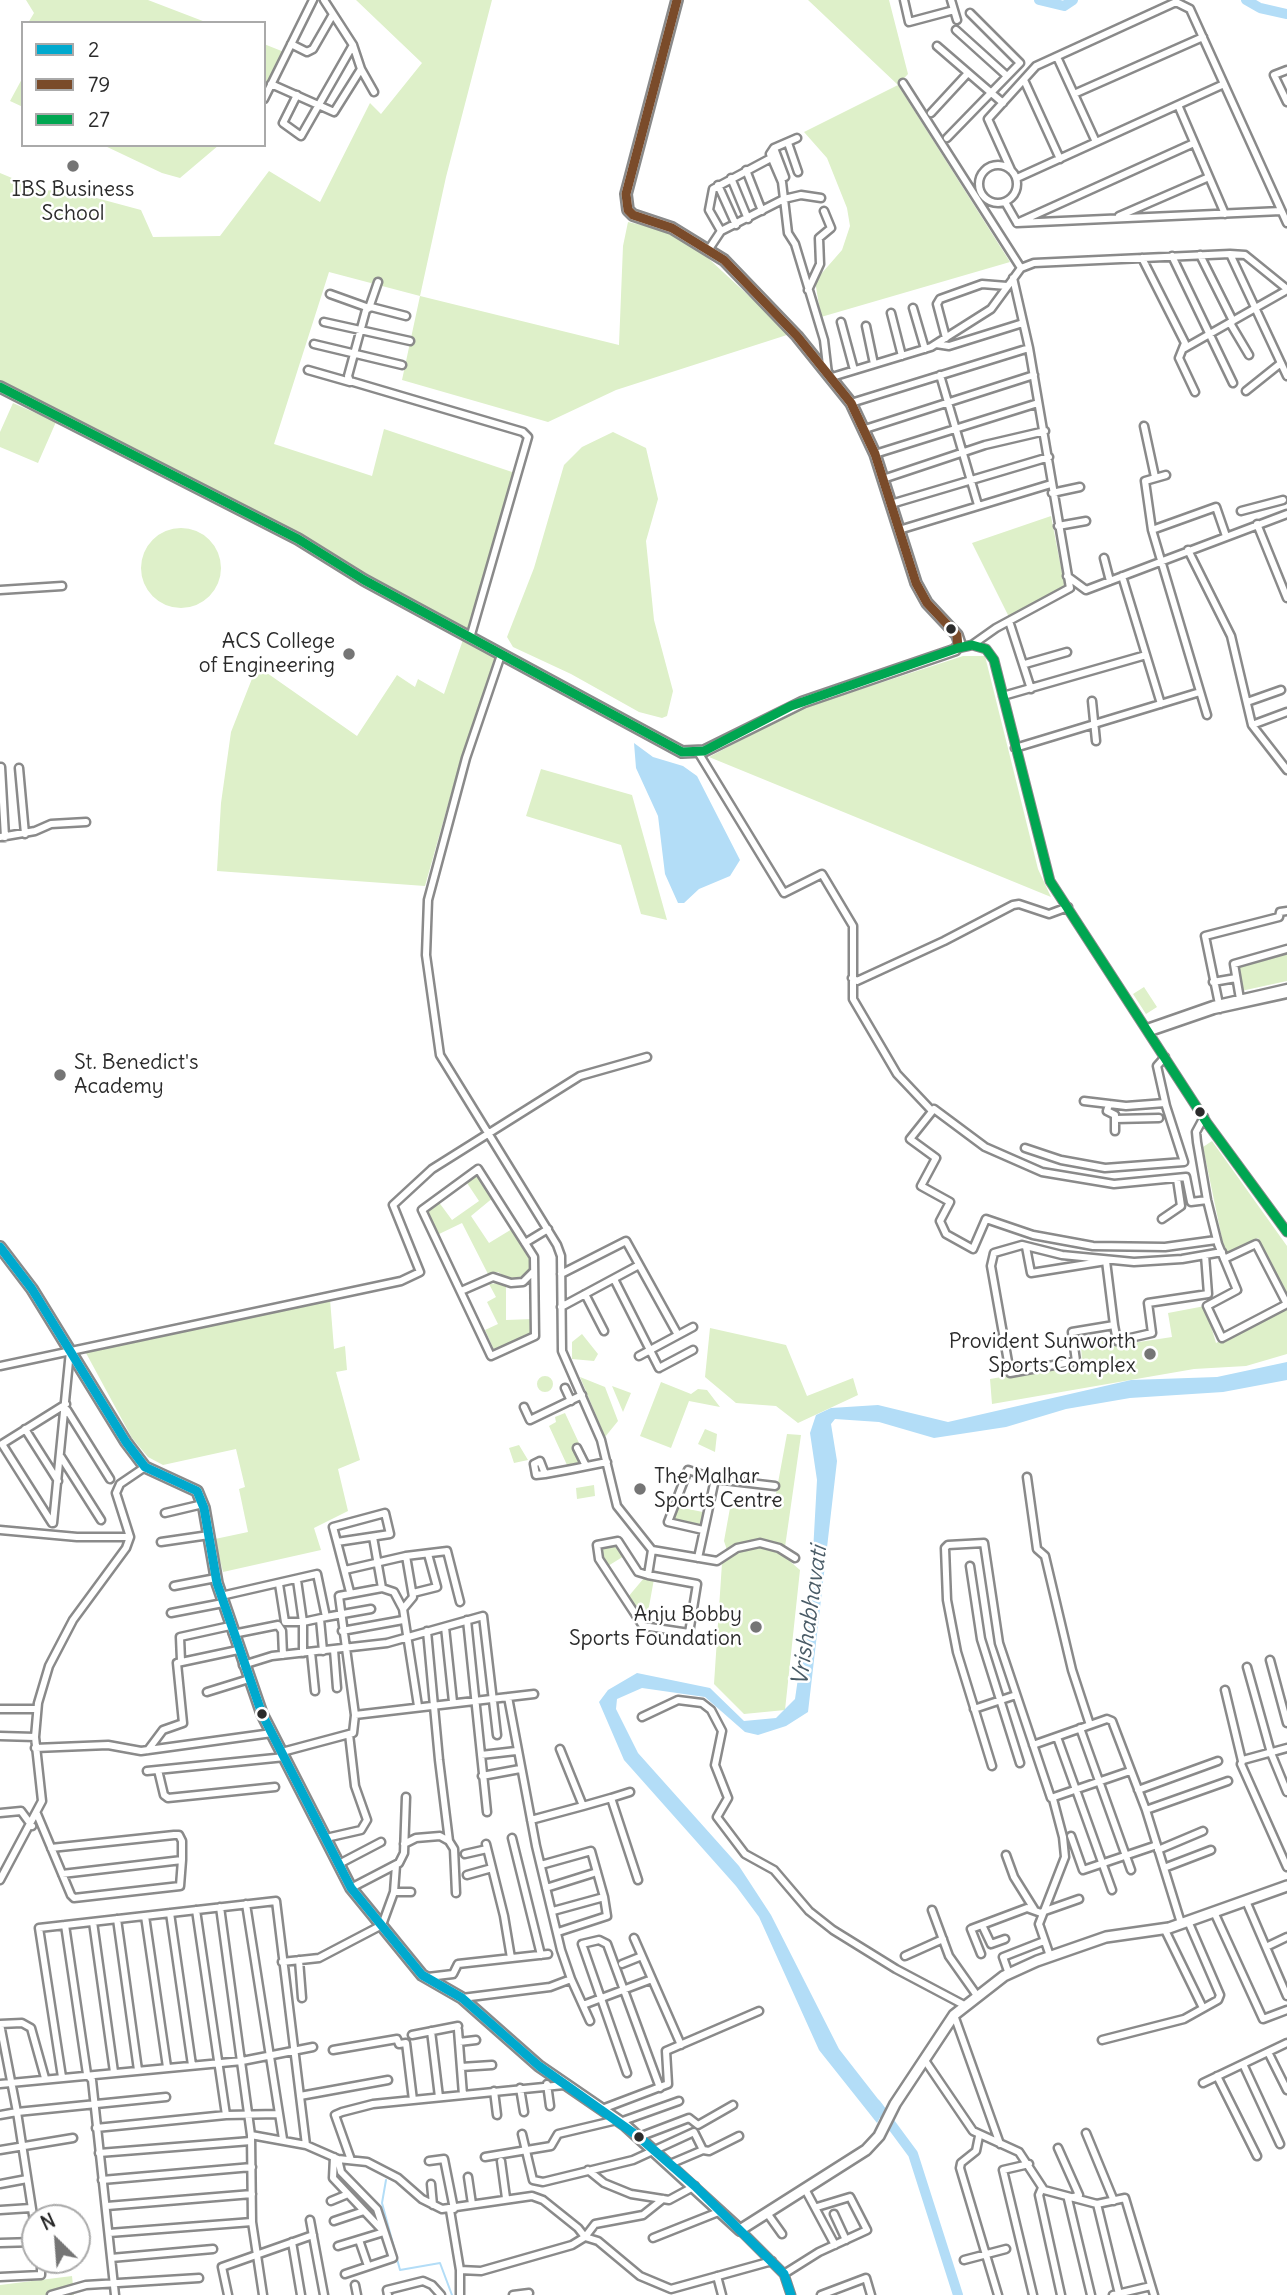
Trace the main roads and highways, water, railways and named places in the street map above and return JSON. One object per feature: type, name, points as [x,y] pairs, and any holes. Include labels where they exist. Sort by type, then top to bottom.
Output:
[{"type":"water","points":[[634,743],[653,757],[683,766],[697,776],[740,860],[730,876],[699,889],[684,903],[678,903],[665,874],[658,816],[636,768]]},
{"type":"water","points":[[1287,1362],[1287,1380],[1223,1392],[1130,1398],[1066,1409],[1006,1427],[934,1438],[879,1422],[835,1419],[831,1424],[837,1461],[808,1712],[786,1726],[758,1735],[745,1732],[705,1697],[642,1688],[617,1699],[616,1709],[638,1753],[739,1866],[771,1915],[839,2049],[885,2108],[877,2123],[819,2050],[759,1917],[736,1886],[624,1760],[599,1702],[608,1690],[637,1673],[710,1688],[744,1721],[776,1718],[795,1699],[811,1588],[817,1480],[810,1433],[816,1415],[831,1408],[878,1405],[948,1422],[1131,1380],[1217,1377]]},
{"type":"waterway","name":"Vrishabhavati","points":[[1039,0],[1064,6],[1073,0]]},
{"type":"waterway","name":"Vrishabhavati","points":[[1246,0],[1260,8],[1287,14]]},
{"type":"waterway","name":"Vrishabhavati","points":[[876,2104],[913,2154],[958,2295]]},
{"type":"waterway","points":[[386,2180],[382,2203],[400,2270],[440,2263],[452,2295]]},
{"type":"place","name":"IBS Business School","points":[[73,166]]},
{"type":"place","name":"ACS College of Engineering","points":[[349,654]]},
{"type":"place","name":"St. Benedict's Academy","points":[[60,1075]]},
{"type":"place","name":"Provident Sunworth Sports Complex","points":[[1150,1354]]},
{"type":"place","name":"The Malhar Sports Centre","points":[[640,1489]]},
{"type":"place","name":"Anju Bobby Sports Foundation","points":[[756,1627]]}]
